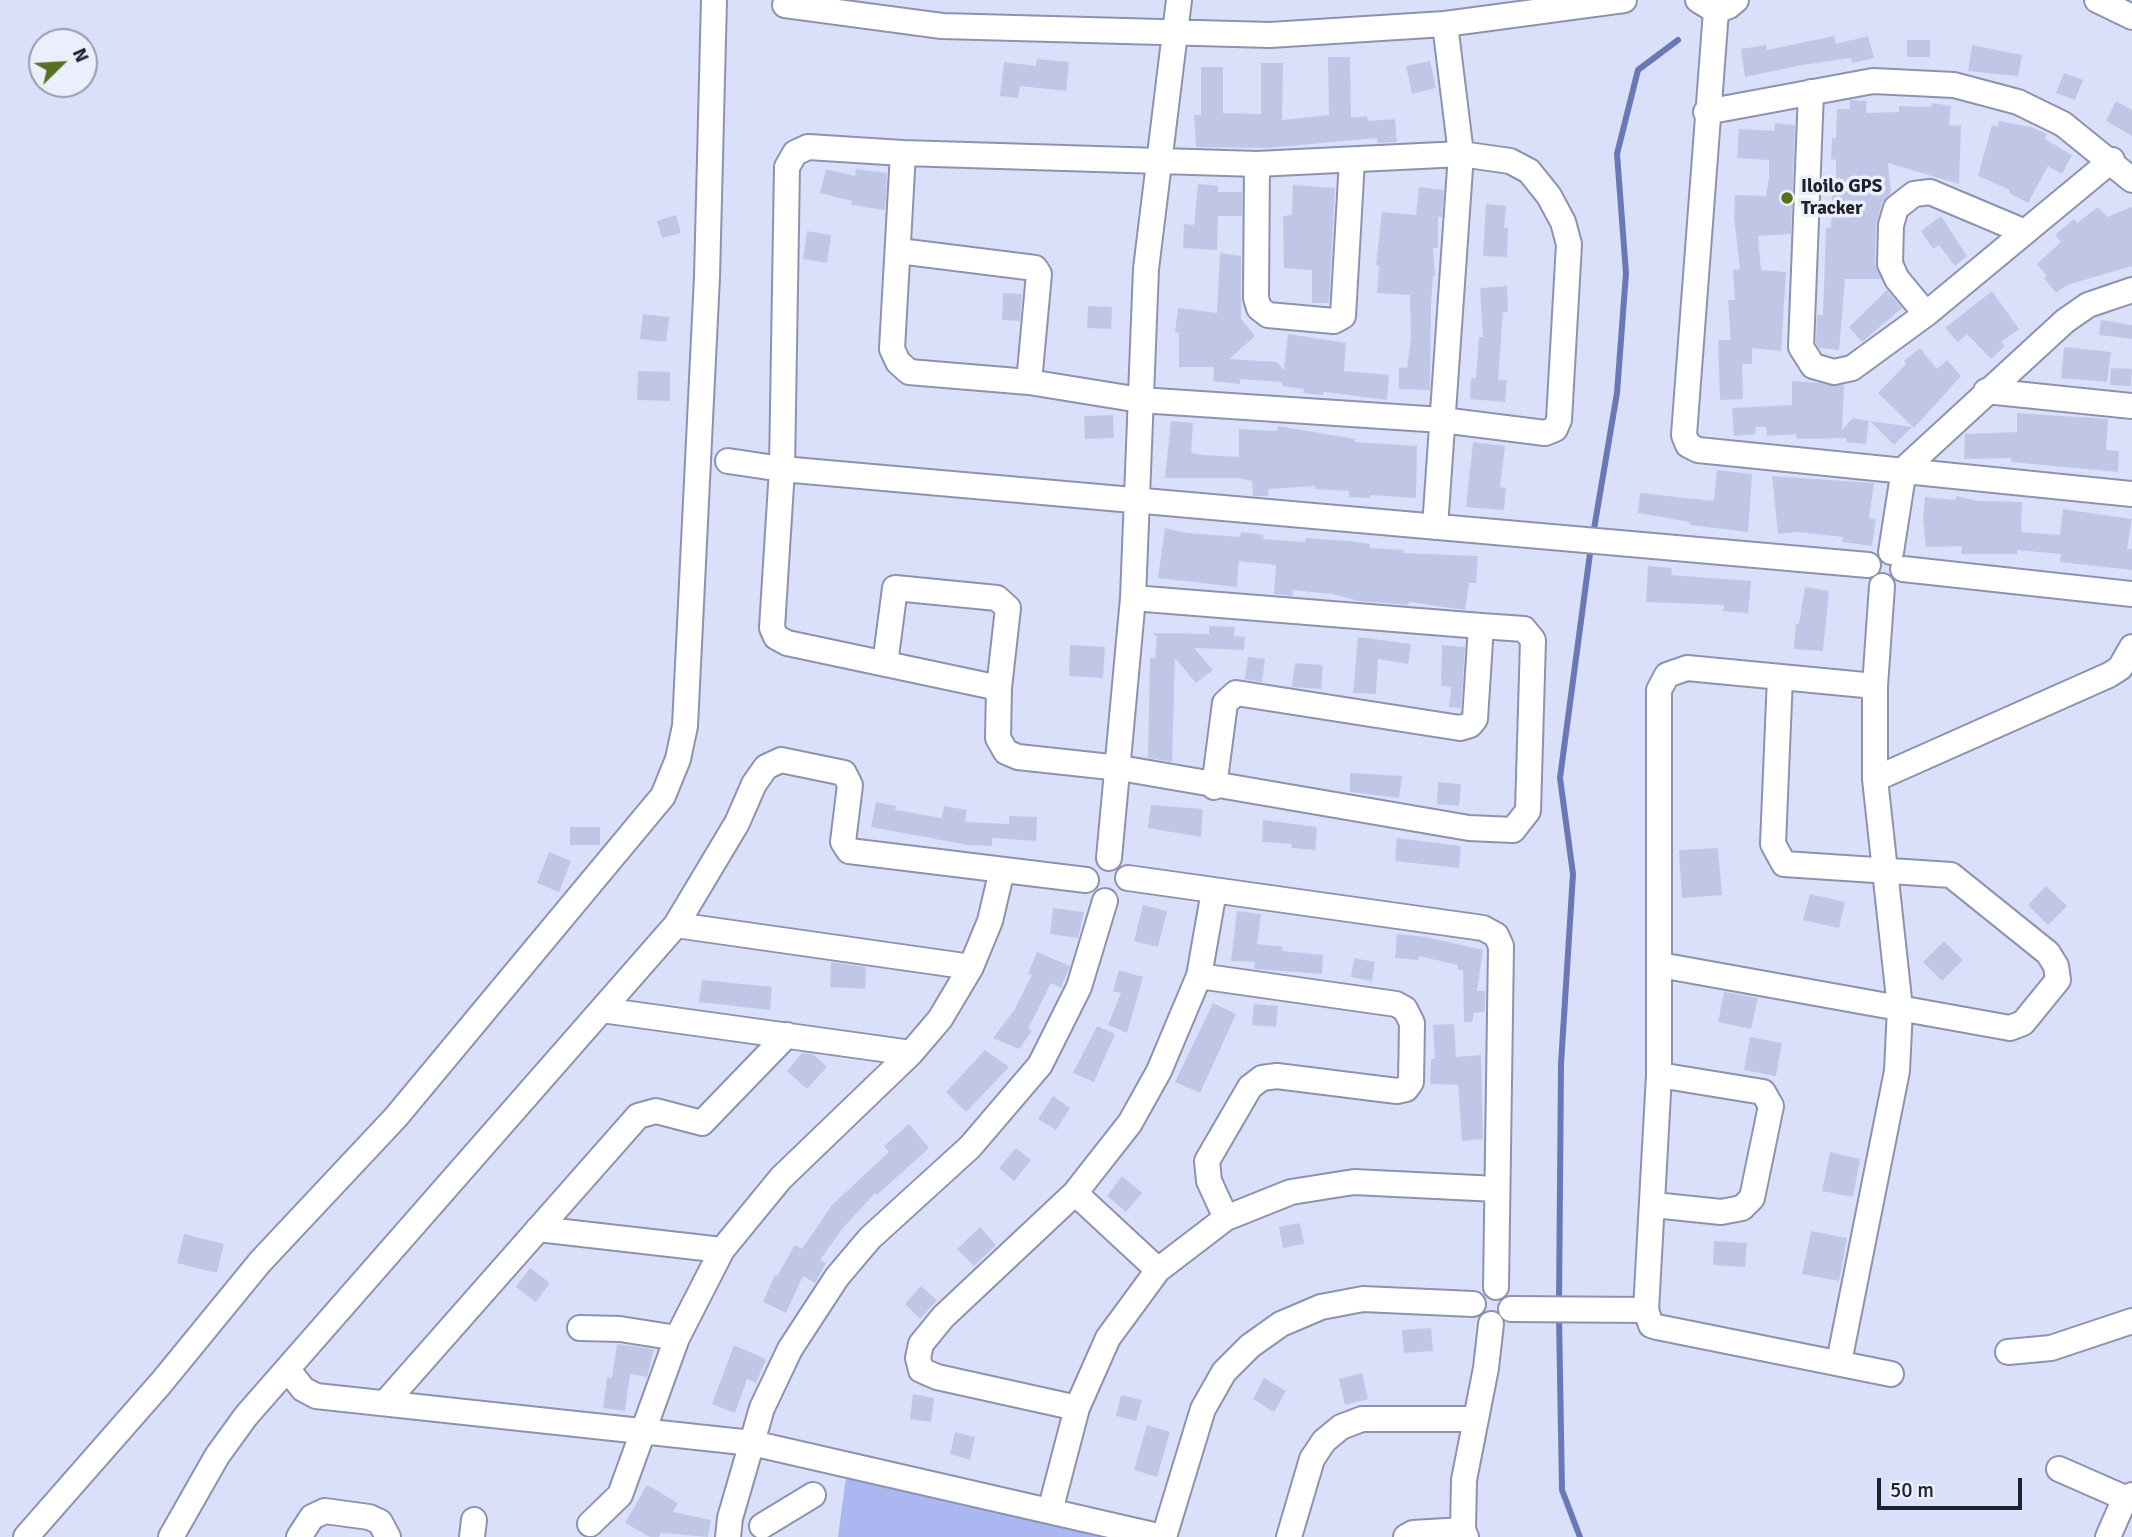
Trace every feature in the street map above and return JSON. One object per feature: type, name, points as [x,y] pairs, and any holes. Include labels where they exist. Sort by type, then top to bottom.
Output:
[{"type":"street","points":[[26,1537],[161,1383],[260,1262],[396,1117],[663,796],[678,759],[685,726],[707,277],[714,0]]},
{"type":"street","points":[[1109,858],[1133,598],[1146,270],[1179,0]]},
{"type":"street","points":[[785,5],[942,26],[1270,35],[1445,24],[1624,0]]},
{"type":"street","points":[[2097,0],[2132,17]]},
{"type":"street","points":[[1716,4],[1684,435],[1688,445],[1698,450],[1904,469],[2132,495]]},
{"type":"street","points":[[1435,527],[1461,154],[1445,24]]},
{"type":"street","points":[[1706,112],[1873,81],[1954,85],[2018,102],[2063,124],[2112,160],[2132,180]]},
{"type":"street","points":[[1811,92],[1801,347],[1813,366],[1834,372],[1852,368],[1926,314],[2112,160]]},
{"type":"street","points":[[903,153],[892,349],[898,362],[909,372],[1028,382],[1140,400],[1442,420],[1545,433],[1555,429],[1559,420],[1569,244],[1563,222],[1549,196],[1529,171],[1510,161],[1461,154],[1257,164],[903,153],[808,147],[795,153],[787,167],[782,469],[772,628],[776,637],[787,643],[999,688]]},
{"type":"street","points":[[1257,164],[1256,298],[1259,308],[1268,315],[1334,321],[1343,316],[1352,160]]},
{"type":"street","points":[[1926,314],[1897,279],[1890,264],[1891,225],[1896,208],[1914,194],[1930,192],[2025,232]]},
{"type":"street","points":[[899,251],[1035,268],[1039,274],[1028,382]]},
{"type":"street","points":[[2132,290],[2088,305],[1986,391],[1904,469],[1897,561],[1894,583],[1882,586],[1871,579],[1868,565],[1878,552],[1897,561],[2132,594]]},
{"type":"street","points":[[1986,391],[2132,405]]},
{"type":"street","points":[[728,461],[782,469],[1868,565]]},
{"type":"street","points":[[1839,1362],[1897,1071],[1900,1008],[1875,779],[1875,686],[1882,586]]},
{"type":"street","points":[[884,664],[895,588],[997,598],[1008,608],[999,688],[998,738],[1006,752],[1018,757],[1119,768],[1214,787],[1469,828],[1513,830],[1528,811],[1533,640],[1524,629],[1133,598]]},
{"type":"street","points":[[1214,787],[1225,703],[1236,694],[1461,728],[1470,725],[1475,719],[1481,626]]},
{"type":"street","points":[[1875,779],[2109,675],[2120,668],[2132,647]]},
{"type":"street","points":[[1875,686],[1687,668],[1667,675],[1659,690],[1659,1075],[1654,1205],[1646,1310],[1651,1325],[1657,1327],[1891,1374]]},
{"type":"street","points":[[1660,965],[2010,1028],[2023,1023],[2058,980],[2048,953],[1951,875],[1784,864],[1776,855],[1773,844],[1780,677]]},
{"type":"street","points":[[171,1537],[246,1416],[676,925],[737,823],[754,784],[766,767],[781,761],[844,773],[850,785],[843,842],[849,851],[1086,880]]},
{"type":"street","points":[[1109,858],[1122,864],[1128,878],[1126,890],[1118,899],[1105,901],[1091,894],[1086,880],[1090,868],[1099,860],[1109,858]]},
{"type":"street","points":[[590,1524],[621,1495],[641,1431],[677,1338],[722,1251],[780,1178],[911,1053],[940,1019],[971,967],[990,921],[1002,870]]},
{"type":"street","points":[[1128,878],[1483,928],[1496,935],[1501,946],[1496,1287]]},
{"type":"street","points":[[1077,1408],[937,1377],[921,1370],[918,1358],[921,1344],[943,1317],[1076,1193],[1130,1123],[1159,1071],[1199,976],[1214,891]]},
{"type":"street","points":[[813,1495],[767,1531],[729,1527],[762,1408],[790,1349],[837,1277],[870,1238],[970,1147],[1040,1065],[1079,987],[1105,901]]},
{"type":"street","points":[[676,925],[971,967]]},
{"type":"street","points":[[1199,976],[1396,1004],[1405,1009],[1412,1023],[1411,1082],[1406,1089],[1397,1091],[1277,1076],[1262,1078],[1250,1087],[1207,1161],[1209,1181],[1226,1218]]},
{"type":"street","points":[[602,1010],[911,1053]]},
{"type":"street","points":[[385,1404],[638,1116],[656,1111],[702,1123],[787,1035]]},
{"type":"street","points":[[1654,1205],[1721,1212],[1742,1208],[1752,1198],[1771,1106],[1763,1092],[1659,1075]]},
{"type":"street","points":[[1050,1511],[1077,1408],[1108,1338],[1158,1270],[1226,1218],[1291,1192],[1354,1182],[1497,1189]]},
{"type":"street","points":[[1076,1193],[1158,1270]]},
{"type":"street","points":[[538,1229],[722,1251]]},
{"type":"street","points":[[1406,1537],[1413,1533],[1464,1533],[1464,1480],[1476,1419],[1511,1314],[1506,1293],[1496,1287],[1483,1288],[1473,1304]]},
{"type":"street","points":[[288,1370],[303,1388],[316,1396],[752,1443],[1163,1537],[1203,1409],[1224,1372],[1250,1346],[1281,1324],[1321,1307],[1352,1301],[1473,1304]]},
{"type":"street","points":[[1473,1304],[1480,1320],[1511,1314],[1575,1310],[1646,1310]]},
{"type":"street","points":[[2008,1352],[2051,1348],[2132,1321]]},
{"type":"street","points":[[580,1328],[620,1329],[677,1338]]},
{"type":"street","points":[[1289,1537],[1312,1459],[1324,1441],[1341,1427],[1362,1419],[1476,1419]]},
{"type":"street","points":[[2059,1469],[2128,1496],[2108,1537]]},
{"type":"street","points":[[299,1537],[312,1517],[325,1511],[369,1517],[380,1522],[388,1537]]},
{"type":"shaded area","points":[[846,1478],[1112,1537],[838,1537]]},
{"type":"building","points":[[1834,36],[1836,44],[1868,36],[1874,58],[1852,63],[1851,58],[1802,65],[1745,77],[1741,49],[1766,45],[1767,50]]},
{"type":"building","points":[[1907,40],[1930,40],[1930,57],[1907,57]]},
{"type":"building","points":[[1972,45],[2022,55],[2018,76],[1968,71]]},
{"type":"building","points":[[1328,57],[1350,57],[1351,118],[1367,116],[1368,121],[1395,119],[1397,142],[1377,143],[1377,138],[1268,148],[1196,147],[1194,115],[1201,115],[1201,67],[1223,67],[1223,113],[1261,114],[1261,63],[1283,63],[1282,120],[1329,115]]},
{"type":"building","points":[[1037,59],[1069,62],[1066,91],[1020,86],[1018,98],[1000,96],[1004,62],[1036,66]]},
{"type":"building","points":[[1430,61],[1436,88],[1412,94],[1406,66]]},
{"type":"building","points":[[2064,73],[2083,80],[2075,100],[2056,93]]},
{"type":"building","points":[[1850,100],[1867,101],[1866,113],[1899,112],[1899,106],[1931,107],[1932,103],[1951,106],[1949,125],[1961,126],[1959,184],[1888,163],[1891,193],[1882,203],[1876,225],[1875,264],[1881,279],[1845,279],[1839,350],[1819,348],[1816,343],[1817,315],[1823,315],[1826,228],[1831,228],[1832,193],[1836,193],[1836,160],[1831,159],[1832,138],[1836,138],[1837,109],[1850,109]]},
{"type":"building","points":[[2116,101],[2132,110],[2132,136],[2106,121]]},
{"type":"building","points":[[1999,121],[2031,127],[2047,134],[2045,139],[2072,155],[2062,174],[2048,166],[2028,203],[2009,193],[2010,190],[1978,176],[1992,125],[1998,127]]},
{"type":"building","points":[[1775,123],[1795,125],[1791,234],[1758,236],[1761,270],[1786,272],[1781,351],[1752,348],[1752,364],[1742,364],[1743,399],[1720,400],[1718,340],[1731,340],[1728,300],[1735,300],[1733,270],[1740,269],[1734,218],[1735,195],[1766,196],[1769,178],[1769,160],[1737,158],[1739,129],[1774,131]]},
{"type":"building","points":[[826,169],[855,176],[856,169],[887,173],[885,210],[851,205],[852,201],[820,193]]},
{"type":"building","points":[[1198,184],[1218,186],[1218,192],[1242,192],[1242,216],[1218,216],[1217,250],[1183,248],[1184,224],[1194,225]]},
{"type":"building","points":[[1293,185],[1335,188],[1329,303],[1312,303],[1312,270],[1284,268],[1283,216],[1292,215]]},
{"type":"building","points":[[1419,187],[1444,190],[1442,217],[1438,217],[1438,248],[1433,248],[1435,275],[1431,305],[1430,390],[1399,389],[1399,367],[1407,368],[1411,338],[1410,295],[1377,293],[1379,266],[1376,265],[1382,212],[1416,215]]},
{"type":"building","points":[[1486,204],[1506,206],[1504,228],[1508,228],[1507,257],[1483,256]]},
{"type":"building","points":[[2098,207],[2107,217],[2132,207],[2132,266],[2067,285],[2056,293],[2037,264],[2061,242],[2055,235],[2074,219],[2077,223]]},
{"type":"building","points":[[676,215],[681,233],[662,238],[657,221]]},
{"type":"building","points":[[1941,216],[1967,256],[1955,266],[1939,245],[1933,249],[1921,231]]},
{"type":"building","points":[[807,231],[831,235],[827,263],[803,259]]},
{"type":"building","points":[[1220,253],[1241,256],[1241,319],[1255,336],[1229,359],[1277,362],[1284,370],[1288,334],[1346,343],[1344,371],[1389,375],[1387,400],[1324,392],[1323,395],[1303,393],[1304,389],[1282,386],[1282,382],[1240,379],[1240,384],[1213,381],[1214,367],[1179,367],[1179,333],[1175,332],[1178,308],[1217,313]]},
{"type":"building","points":[[1507,286],[1508,312],[1503,312],[1498,380],[1507,380],[1505,402],[1470,399],[1471,378],[1476,378],[1479,337],[1483,337],[1480,288]]},
{"type":"building","points":[[1887,290],[1902,308],[1862,342],[1849,327]]},
{"type":"building","points":[[1992,291],[2019,329],[2001,342],[2005,346],[1991,359],[1967,334],[1958,342],[1945,328]]},
{"type":"building","points":[[1003,293],[1022,294],[1020,321],[1002,320]]},
{"type":"building","points":[[1088,306],[1112,307],[1111,329],[1087,328]]},
{"type":"building","points":[[643,314],[669,317],[666,342],[640,339]]},
{"type":"building","points":[[2101,320],[2132,325],[2132,339],[2099,335]]},
{"type":"building","points":[[2064,347],[2111,352],[2107,382],[2061,378]]},
{"type":"building","points":[[1920,348],[1937,369],[1947,360],[1961,376],[1914,428],[1878,393],[1906,364],[1904,361]]},
{"type":"building","points":[[2111,368],[2132,369],[2131,386],[2110,385]]},
{"type":"building","points":[[638,371],[670,372],[670,401],[637,400]]},
{"type":"building","points":[[1792,381],[1844,385],[1842,430],[1853,418],[1869,421],[1866,444],[1846,442],[1847,438],[1797,439],[1796,434],[1767,436],[1766,427],[1756,427],[1755,434],[1734,436],[1732,408],[1792,405]]},
{"type":"building","points":[[2017,413],[2108,419],[2106,450],[2119,451],[2118,472],[2011,462],[2011,458],[1964,459],[1965,434],[2017,432]]},
{"type":"building","points":[[1113,415],[1114,438],[1085,439],[1084,416]]},
{"type":"building","points":[[1171,421],[1193,423],[1191,453],[1204,455],[1239,457],[1239,429],[1277,431],[1278,426],[1355,439],[1355,442],[1417,446],[1416,498],[1370,495],[1370,498],[1349,497],[1349,491],[1315,489],[1315,486],[1269,489],[1268,496],[1253,496],[1252,481],[1239,478],[1165,478]]},
{"type":"building","points":[[1870,421],[1912,427],[1894,445]]},
{"type":"building","points":[[1473,442],[1505,446],[1500,487],[1506,488],[1504,510],[1466,507]]},
{"type":"building","points":[[1717,470],[1752,474],[1748,532],[1690,525],[1690,522],[1638,513],[1640,493],[1714,501]]},
{"type":"building","points":[[1772,476],[1874,483],[1869,518],[1876,519],[1872,546],[1842,542],[1843,537],[1798,532],[1778,534]]},
{"type":"building","points":[[1956,496],[1978,501],[2022,502],[2021,532],[2060,535],[2063,509],[2132,519],[2127,549],[2132,549],[2132,570],[2060,562],[2061,554],[2017,550],[2017,554],[1961,554],[1962,546],[1926,547],[1923,519],[1925,497],[1956,500]]},
{"type":"building","points":[[1165,528],[1187,533],[1240,537],[1241,532],[1264,535],[1263,539],[1305,542],[1306,538],[1349,541],[1370,544],[1370,548],[1404,550],[1403,553],[1478,556],[1476,583],[1469,583],[1465,610],[1409,602],[1408,605],[1359,601],[1332,594],[1293,590],[1293,596],[1274,594],[1276,565],[1239,561],[1237,587],[1158,578]]},
{"type":"building","points":[[1648,566],[1672,568],[1671,575],[1751,581],[1748,613],[1723,611],[1724,605],[1646,602]]},
{"type":"building","points":[[1805,587],[1829,591],[1823,651],[1794,649],[1796,624],[1799,624]]},
{"type":"building","points":[[1209,626],[1235,627],[1234,636],[1245,637],[1244,650],[1194,648],[1213,670],[1196,683],[1175,658],[1172,762],[1148,758],[1150,658],[1155,658],[1157,637],[1153,633],[1209,634]]},
{"type":"building","points":[[1358,637],[1411,644],[1408,664],[1378,659],[1376,694],[1353,693]]},
{"type":"building","points":[[1070,645],[1105,647],[1103,678],[1069,676]]},
{"type":"building","points":[[1442,645],[1465,647],[1461,708],[1449,707],[1451,687],[1441,686]]},
{"type":"building","points":[[1248,657],[1265,659],[1262,682],[1245,679]]},
{"type":"building","points":[[1295,663],[1323,665],[1321,689],[1292,687]]},
{"type":"building","points":[[1350,773],[1402,776],[1399,798],[1350,792]]},
{"type":"building","points":[[1438,782],[1461,784],[1459,806],[1437,804]]},
{"type":"building","points":[[876,802],[896,806],[895,810],[942,818],[944,806],[967,810],[965,822],[1009,824],[1009,816],[1037,817],[1036,841],[992,838],[992,846],[968,845],[871,827]]},
{"type":"building","points":[[1151,805],[1203,809],[1201,837],[1148,828]]},
{"type":"building","points":[[1263,820],[1317,827],[1315,850],[1291,848],[1292,844],[1262,842]]},
{"type":"building","points":[[570,827],[600,827],[600,845],[570,845]]},
{"type":"building","points":[[1397,838],[1461,846],[1459,868],[1395,861]]},
{"type":"building","points":[[1718,848],[1722,895],[1682,898],[1679,850]]},
{"type":"building","points":[[549,852],[571,861],[559,892],[537,883]]},
{"type":"building","points":[[2046,886],[2067,906],[2048,925],[2028,905]]},
{"type":"building","points":[[1810,894],[1845,902],[1839,928],[1803,920]]},
{"type":"building","points":[[1143,905],[1167,911],[1158,947],[1134,941]]},
{"type":"building","points":[[1053,908],[1084,912],[1078,938],[1050,934]]},
{"type":"building","points":[[1237,911],[1261,914],[1257,944],[1283,947],[1282,951],[1323,955],[1322,974],[1254,969],[1255,962],[1231,961]]},
{"type":"building","points":[[1397,934],[1426,937],[1483,950],[1477,991],[1485,991],[1485,1012],[1474,1013],[1472,1022],[1464,1022],[1463,970],[1458,970],[1458,965],[1419,956],[1418,960],[1395,958]]},
{"type":"building","points":[[1944,941],[1963,960],[1942,981],[1923,962]]},
{"type":"building","points":[[1037,952],[1070,966],[1061,988],[1051,983],[1028,1029],[1032,1031],[1019,1049],[993,1038],[1015,1009],[1032,975],[1028,974]]},
{"type":"building","points":[[1354,958],[1375,962],[1372,981],[1351,977]]},
{"type":"building","points":[[831,962],[866,967],[865,989],[830,987]]},
{"type":"building","points":[[1119,970],[1143,977],[1127,1033],[1108,1025],[1121,993],[1113,991]]},
{"type":"building","points":[[702,980],[772,987],[770,1010],[699,1002]]},
{"type":"building","points":[[1724,992],[1758,998],[1751,1029],[1718,1022]]},
{"type":"building","points":[[1213,1003],[1236,1014],[1200,1093],[1175,1082]]},
{"type":"building","points":[[1254,1004],[1278,1006],[1276,1027],[1252,1025]]},
{"type":"building","points":[[1454,1024],[1456,1057],[1481,1055],[1483,1139],[1462,1141],[1458,1085],[1430,1084],[1431,1059],[1435,1059],[1433,1025]]},
{"type":"building","points":[[1097,1026],[1115,1034],[1094,1082],[1073,1073]]},
{"type":"building","points":[[1750,1037],[1782,1043],[1776,1076],[1744,1070]]},
{"type":"building","points":[[985,1050],[1009,1067],[966,1112],[946,1092]]},
{"type":"building","points":[[802,1053],[813,1054],[827,1067],[807,1089],[787,1071]]},
{"type":"building","points":[[1053,1096],[1070,1108],[1056,1130],[1038,1119]]},
{"type":"building","points":[[909,1124],[929,1148],[877,1195],[875,1193],[842,1229],[820,1260],[826,1263],[815,1283],[803,1276],[786,1313],[763,1302],[775,1275],[777,1276],[795,1245],[802,1249],[832,1205],[889,1152],[884,1146]]},
{"type":"building","points":[[1016,1148],[1031,1160],[1014,1181],[999,1168]]},
{"type":"building","points":[[1830,1152],[1860,1159],[1853,1197],[1822,1191]]},
{"type":"building","points":[[1122,1176],[1142,1193],[1126,1212],[1107,1196]]},
{"type":"building","points":[[1300,1223],[1304,1244],[1283,1248],[1279,1227]]},
{"type":"building","points":[[980,1227],[996,1245],[974,1266],[957,1249]]},
{"type":"building","points":[[1811,1231],[1847,1238],[1839,1281],[1802,1274]]},
{"type":"building","points":[[184,1234],[224,1244],[217,1273],[177,1263]]},
{"type":"building","points":[[1714,1241],[1747,1243],[1745,1267],[1713,1265]]},
{"type":"building","points":[[530,1268],[550,1283],[536,1302],[516,1287]]},
{"type":"building","points":[[921,1286],[937,1300],[920,1319],[905,1304]]},
{"type":"building","points":[[1431,1328],[1433,1351],[1404,1353],[1402,1330]]},
{"type":"building","points":[[617,1344],[654,1349],[647,1377],[630,1374],[625,1411],[603,1408],[607,1377],[612,1378]]},
{"type":"building","points":[[734,1345],[766,1359],[756,1383],[747,1379],[735,1413],[712,1404]]},
{"type":"building","points":[[1362,1373],[1368,1399],[1345,1405],[1339,1379]]},
{"type":"building","points":[[1264,1378],[1286,1391],[1274,1412],[1253,1399]]},
{"type":"building","points":[[913,1394],[934,1398],[931,1422],[910,1419]]},
{"type":"building","points":[[1121,1395],[1142,1400],[1136,1421],[1116,1416]]},
{"type":"building","points":[[1147,1425],[1170,1432],[1157,1477],[1134,1470]]},
{"type":"building","points":[[955,1432],[975,1437],[970,1460],[950,1454]]},
{"type":"building","points":[[647,1485],[678,1503],[673,1512],[711,1520],[708,1537],[661,1533],[659,1537],[650,1537],[625,1523]]},
{"type":"waterway","points":[[1593,535],[1617,393],[1626,273],[1617,154],[1638,70],[1678,40]]},
{"type":"waterway","points":[[1559,1305],[1561,1064],[1573,874],[1560,778],[1591,546]]},
{"type":"waterway","points":[[1559,1316],[1562,1490],[1580,1537]]},
{"type":"place","name":"Iloilo GPS Tracker","points":[[1787,198]]}]
